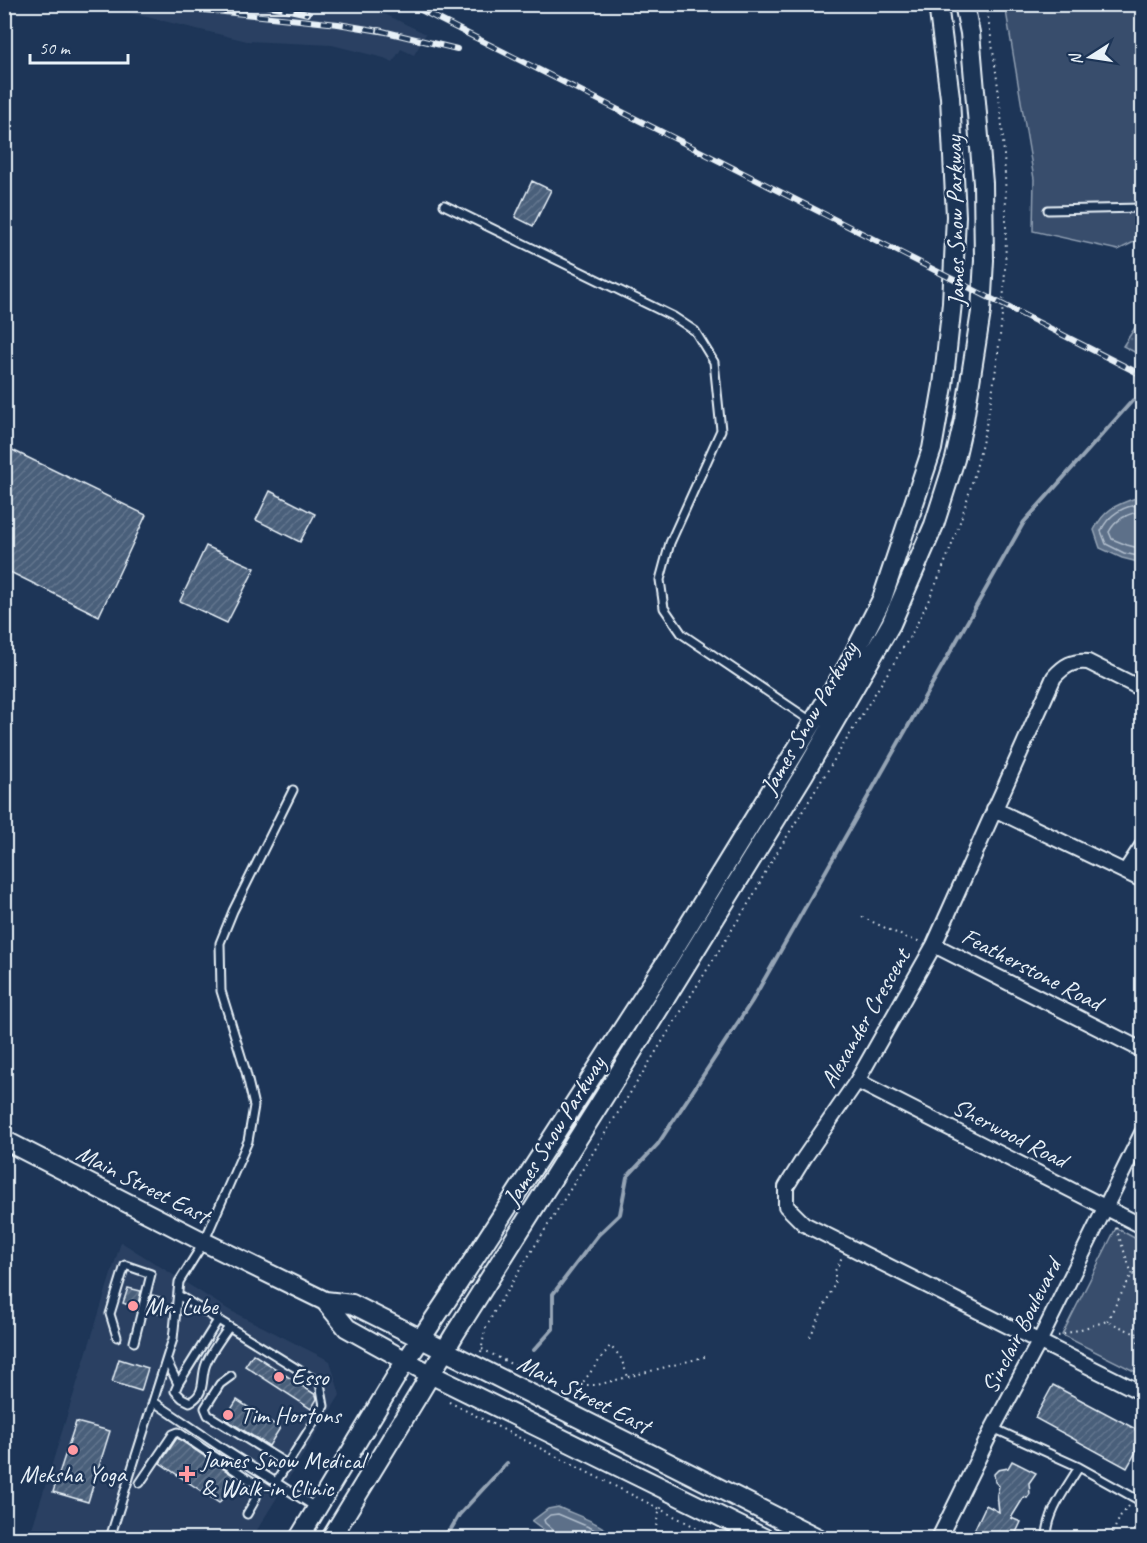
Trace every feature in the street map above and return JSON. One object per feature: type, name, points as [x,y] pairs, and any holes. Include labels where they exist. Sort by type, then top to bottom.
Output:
[{"type":"main road","name":"James Snow Parkway","points":[[299,1539],[403,1365],[666,962],[847,667],[882,599],[932,449],[943,386],[952,303],[956,216],[950,97],[938,4]]},
{"type":"main road","name":"James Snow Parkway","points":[[331,1539],[444,1351],[804,774],[891,624],[934,525],[955,459],[964,420],[981,312],[984,260],[983,183],[970,33],[964,4]]},
{"type":"main road","name":"Main Street East","points":[[4,1140],[325,1301],[352,1304],[818,1539]]},
{"type":"main road","name":"Main Street East","points":[[325,1301],[347,1328],[403,1365],[430,1374],[671,1491],[764,1539]]},
{"type":"street","name":"Alexander Crescent","points":[[1143,689],[1088,662],[1080,661],[1064,666],[1054,677],[934,945],[857,1081],[786,1187],[786,1206],[804,1224],[1143,1394]]},
{"type":"street","points":[[994,809],[1143,880]]},
{"type":"street","points":[[1125,872],[1143,846]]},
{"type":"street","name":"Featherstone Road","points":[[934,945],[1143,1050]]},
{"type":"street","name":"Sherwood Road","points":[[857,1081],[1143,1226]]},
{"type":"street","name":"Sinclair Boulevard","points":[[939,1539],[1143,1133]]},
{"type":"lane","points":[[444,205],[674,318],[695,331],[714,362],[721,430],[670,543],[660,580],[664,608],[682,634],[813,722]]},
{"type":"lane","points":[[1048,210],[1143,208]]},
{"type":"lane","points":[[110,1539],[173,1339],[179,1282],[204,1242],[248,1141],[254,1106],[222,991],[220,943],[233,911],[293,790]]},
{"type":"lane","points":[[117,1337],[110,1314],[125,1265],[151,1274],[134,1342]]},
{"type":"lane","points":[[178,1295],[320,1383],[324,1406],[276,1482]]},
{"type":"lane","points":[[218,1320],[178,1384],[175,1391],[182,1398],[190,1402],[197,1398],[206,1364],[229,1327]]},
{"type":"lane","points":[[167,1361],[178,1384]]},
{"type":"lane","points":[[231,1376],[220,1384],[205,1408],[208,1415],[287,1464]]},
{"type":"lane","points":[[154,1402],[317,1508]]},
{"type":"lane","points":[[993,1428],[1079,1467],[1142,1501]]},
{"type":"lane","points":[[140,1483],[173,1434],[178,1432],[258,1486],[259,1493],[248,1514]]},
{"type":"lane","points":[[1047,1539],[1052,1511],[1079,1467]]},
{"type":"path","points":[[862,917],[907,938],[934,945]]},
{"type":"path","points":[[1107,1207],[1132,1274],[1143,1279]]},
{"type":"path","points":[[810,1337],[835,1283],[835,1271],[846,1245]]},
{"type":"path","points":[[1107,1321],[1132,1274]]},
{"type":"path","points":[[1039,1342],[1107,1321],[1136,1334]]},
{"type":"path","points":[[1143,1321],[1136,1334],[1143,1355]]},
{"type":"path","points":[[479,1354],[482,1350],[483,1339]]},
{"type":"path","points":[[574,1397],[610,1346],[620,1356],[628,1377]]},
{"type":"path","points":[[482,1350],[493,1355]]},
{"type":"path","points":[[581,1385],[595,1386],[708,1356]]},
{"type":"path","points":[[449,1402],[717,1539]]},
{"type":"path","points":[[657,1539],[656,1528],[660,1510],[671,1491]]},
{"type":"path","points":[[1110,1539],[1121,1515],[1131,1505],[1142,1501]]},
{"type":"shaded area","points":[[100,5],[366,5],[426,34],[414,55],[401,49],[393,62],[332,45],[247,41]]},
{"type":"shaded area","points":[[1005,5],[1142,5],[1142,238],[1118,250],[1033,231],[1034,179]]},
{"type":"shaded area","points":[[1142,317],[1142,356],[1123,346]]},
{"type":"shaded area","points":[[1116,1228],[1142,1242],[1142,1375],[1062,1335]]},
{"type":"shaded area","points":[[121,1242],[229,1310],[330,1361],[340,1395],[252,1538],[29,1538]]},
{"type":"water","points":[[1136,498],[1142,499],[1142,563],[1122,558],[1100,548],[1094,530],[1111,509]]},
{"type":"water","points":[[558,1507],[597,1524],[615,1538],[544,1538],[548,1533],[532,1521],[548,1509]]},
{"type":"building","points":[[532,181],[551,190],[533,226],[515,217]]},
{"type":"building","points":[[4,446],[146,515],[99,616],[4,569]]},
{"type":"building","points":[[270,491],[315,514],[300,542],[256,520]]},
{"type":"building","points":[[206,546],[255,568],[227,623],[180,601]]},
{"type":"building","points":[[128,1288],[141,1291],[137,1308],[123,1303]]},
{"type":"building","points":[[152,1295],[164,1298],[159,1314],[148,1311]]},
{"type":"building","points":[[253,1354],[316,1395],[317,1399],[311,1409],[245,1366]]},
{"type":"building","points":[[119,1359],[148,1368],[141,1391],[112,1382]]},
{"type":"building","points":[[1053,1385],[1143,1433],[1143,1439],[1127,1468],[1035,1418]]},
{"type":"building","points":[[237,1400],[280,1428],[269,1446],[225,1419]]},
{"type":"building","points":[[76,1422],[110,1431],[88,1502],[53,1492]]},
{"type":"building","points":[[177,1438],[237,1478],[219,1503],[160,1463]]},
{"type":"building","points":[[1012,1461],[1036,1473],[1029,1483],[1030,1494],[1027,1498],[1024,1497],[1011,1518],[1021,1522],[1013,1539],[970,1539],[986,1505],[999,1512],[997,1494],[999,1486],[995,1482],[994,1474],[998,1470],[1008,1468]]},
{"type":"waterway","points":[[534,1350],[553,1329],[553,1294],[598,1235],[620,1214],[627,1177],[658,1144],[752,1001],[1024,522],[1133,400]]},
{"type":"waterway","points":[[440,1538],[451,1529],[459,1515],[507,1463]]},
{"type":"railway","points":[[169,4],[386,32]]},
{"type":"railway","points":[[261,4],[308,14]]},
{"type":"railway","points":[[409,4],[1142,375]]},
{"type":"railway","points":[[378,30],[457,49]]},
{"type":"place","name":"Mr. Lube","points":[[133,1306]]},
{"type":"place","name":"Esso","points":[[279,1377]]},
{"type":"place","name":"Tim Hortons","points":[[228,1415]]},
{"type":"place","name":"Meksha Yoga","points":[[73,1450]]},
{"type":"place","name":"James Snow Medical & Walk-in Clinic","points":[[187,1474]]}]
